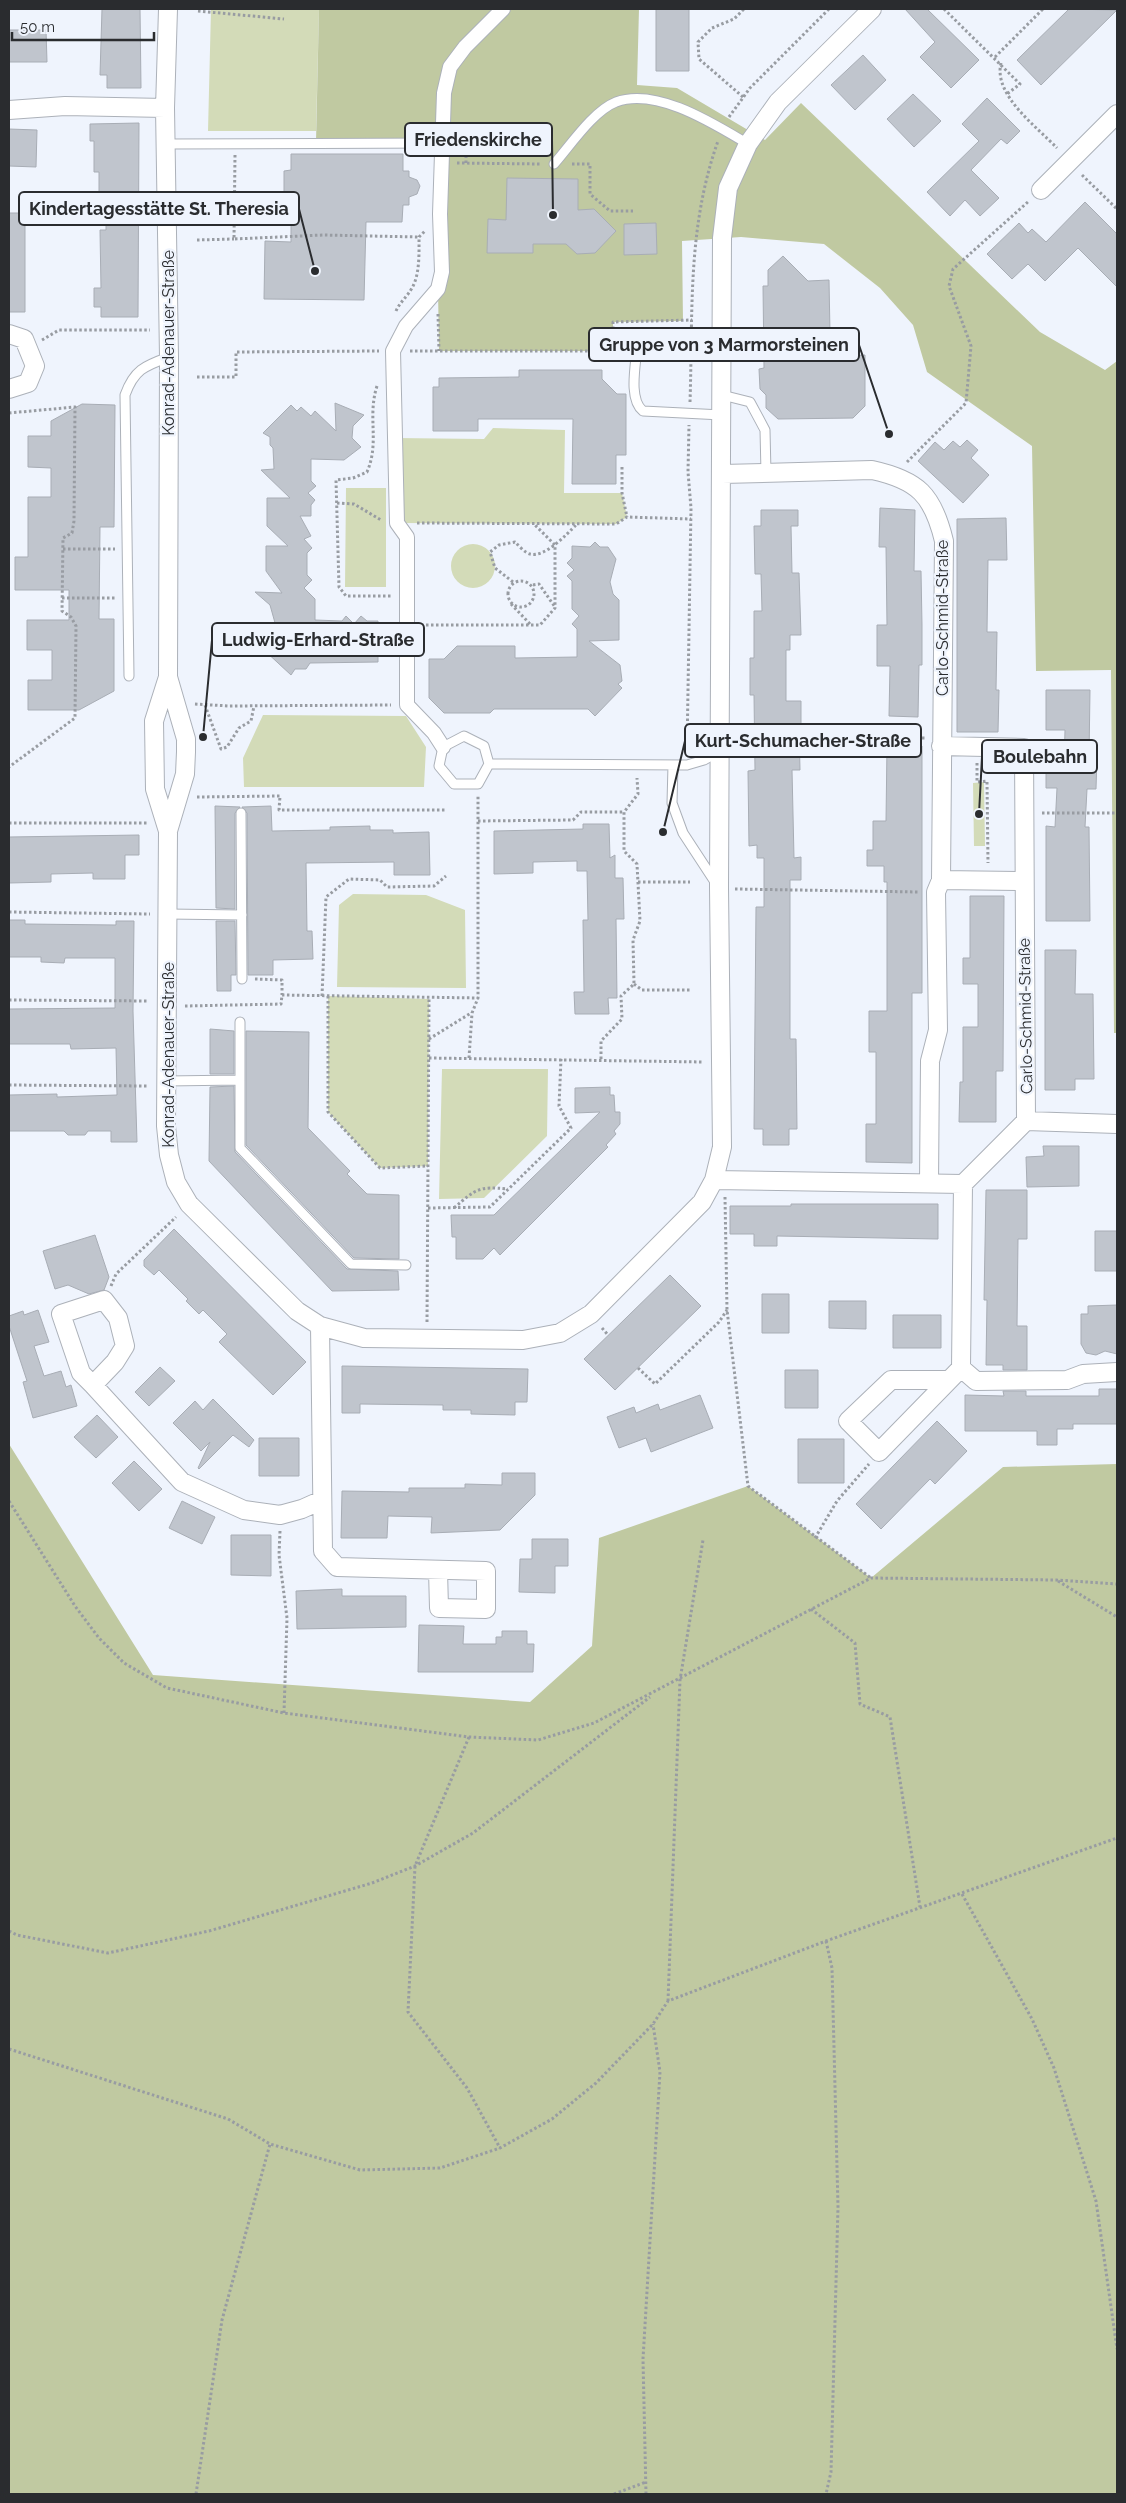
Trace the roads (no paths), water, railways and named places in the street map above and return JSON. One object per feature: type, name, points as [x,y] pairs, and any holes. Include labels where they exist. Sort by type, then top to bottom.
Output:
[{"type":"street","name":"Konrad-Adenauer-Straße","points":[[168,9],[165,108],[169,357],[168,677],[186,739],[184,774],[168,831],[166,1084],[169,1155],[176,1182],[189,1204],[297,1311],[320,1326],[364,1338],[428,1340],[523,1340],[560,1333],[591,1314],[702,1202],[714,1180],[722,1147],[719,888],[722,238],[728,188],[748,144],[778,102],[872,9]]},
{"type":"street","points":[[443,747],[434,733],[407,705],[407,537],[396,523],[393,354],[406,326],[438,289],[442,272],[440,214],[442,143],[444,92],[450,67],[465,47],[503,9]]},
{"type":"street","points":[[9,110],[65,106],[165,108]]},
{"type":"street","points":[[1041,190],[1117,114]]},
{"type":"street","points":[[9,334],[24,339],[35,366],[28,383],[9,389]]},
{"type":"street","name":"Carlo-Schmid-Straße","points":[[722,474],[872,470],[894,475],[913,483],[928,498],[938,516],[944,541],[938,1030],[930,1061],[929,1183]]},
{"type":"street","name":"Konrad-Adenauer-Straße","points":[[168,677],[154,721],[155,789],[168,831]]},
{"type":"street","name":"Carlo-Schmid-Straße","points":[[941,742],[976,747],[1024,748],[1023,881],[1026,1120]]},
{"type":"street","points":[[939,886],[988,880],[1023,881]]},
{"type":"street","points":[[1117,1124],[1026,1120],[962,1184],[955,1374],[879,1452],[848,1421],[891,1380],[955,1374],[976,1381],[1067,1380],[1083,1374],[1117,1372]]},
{"type":"street","points":[[714,1180],[962,1184]]},
{"type":"street","points":[[93,1385],[115,1362],[125,1346],[118,1318],[104,1300],[61,1314],[81,1373],[182,1482],[244,1510],[271,1514],[280,1515],[302,1509],[322,1500]]},
{"type":"street","points":[[320,1326],[323,1551],[337,1567],[438,1570]]},
{"type":"lane","points":[[554,164],[591,121],[615,102],[636,99],[668,103],[748,144]]},
{"type":"lane","points":[[166,144],[442,143]]},
{"type":"lane","points":[[637,347],[635,394],[639,408],[643,411],[722,415]]},
{"type":"lane","points":[[129,676],[126,395],[131,378],[146,365],[169,357]]},
{"type":"lane","points":[[722,395],[750,402],[765,430],[766,473]]},
{"type":"lane","points":[[464,736],[484,746],[489,764],[478,784],[454,784],[440,766],[443,747],[464,736]]},
{"type":"lane","points":[[489,764],[687,765],[704,760],[720,751]]},
{"type":"lane","points":[[673,765],[672,803],[683,833],[719,888]]},
{"type":"lane","points":[[241,813],[242,979]]},
{"type":"lane","points":[[168,914],[242,915]]},
{"type":"lane","points":[[240,1022],[240,1148],[351,1264],[406,1265]]},
{"type":"lane","points":[[166,1084],[240,1080]]},
{"type":"place","name":"Friedenskirche","points":[[553,215]]},
{"type":"place","name":"Kindertagesstätte St. Theresia","points":[[315,271]]},
{"type":"place","name":"Gruppe von 3 Marmorsteinen","points":[[889,434]]},
{"type":"place","name":"Ludwig-Erhard-Straße","points":[[203,737]]},
{"type":"place","name":"Boulebahn","points":[[979,814]]},
{"type":"place","name":"Kurt-Schumacher-Straße","points":[[663,832]]}]
